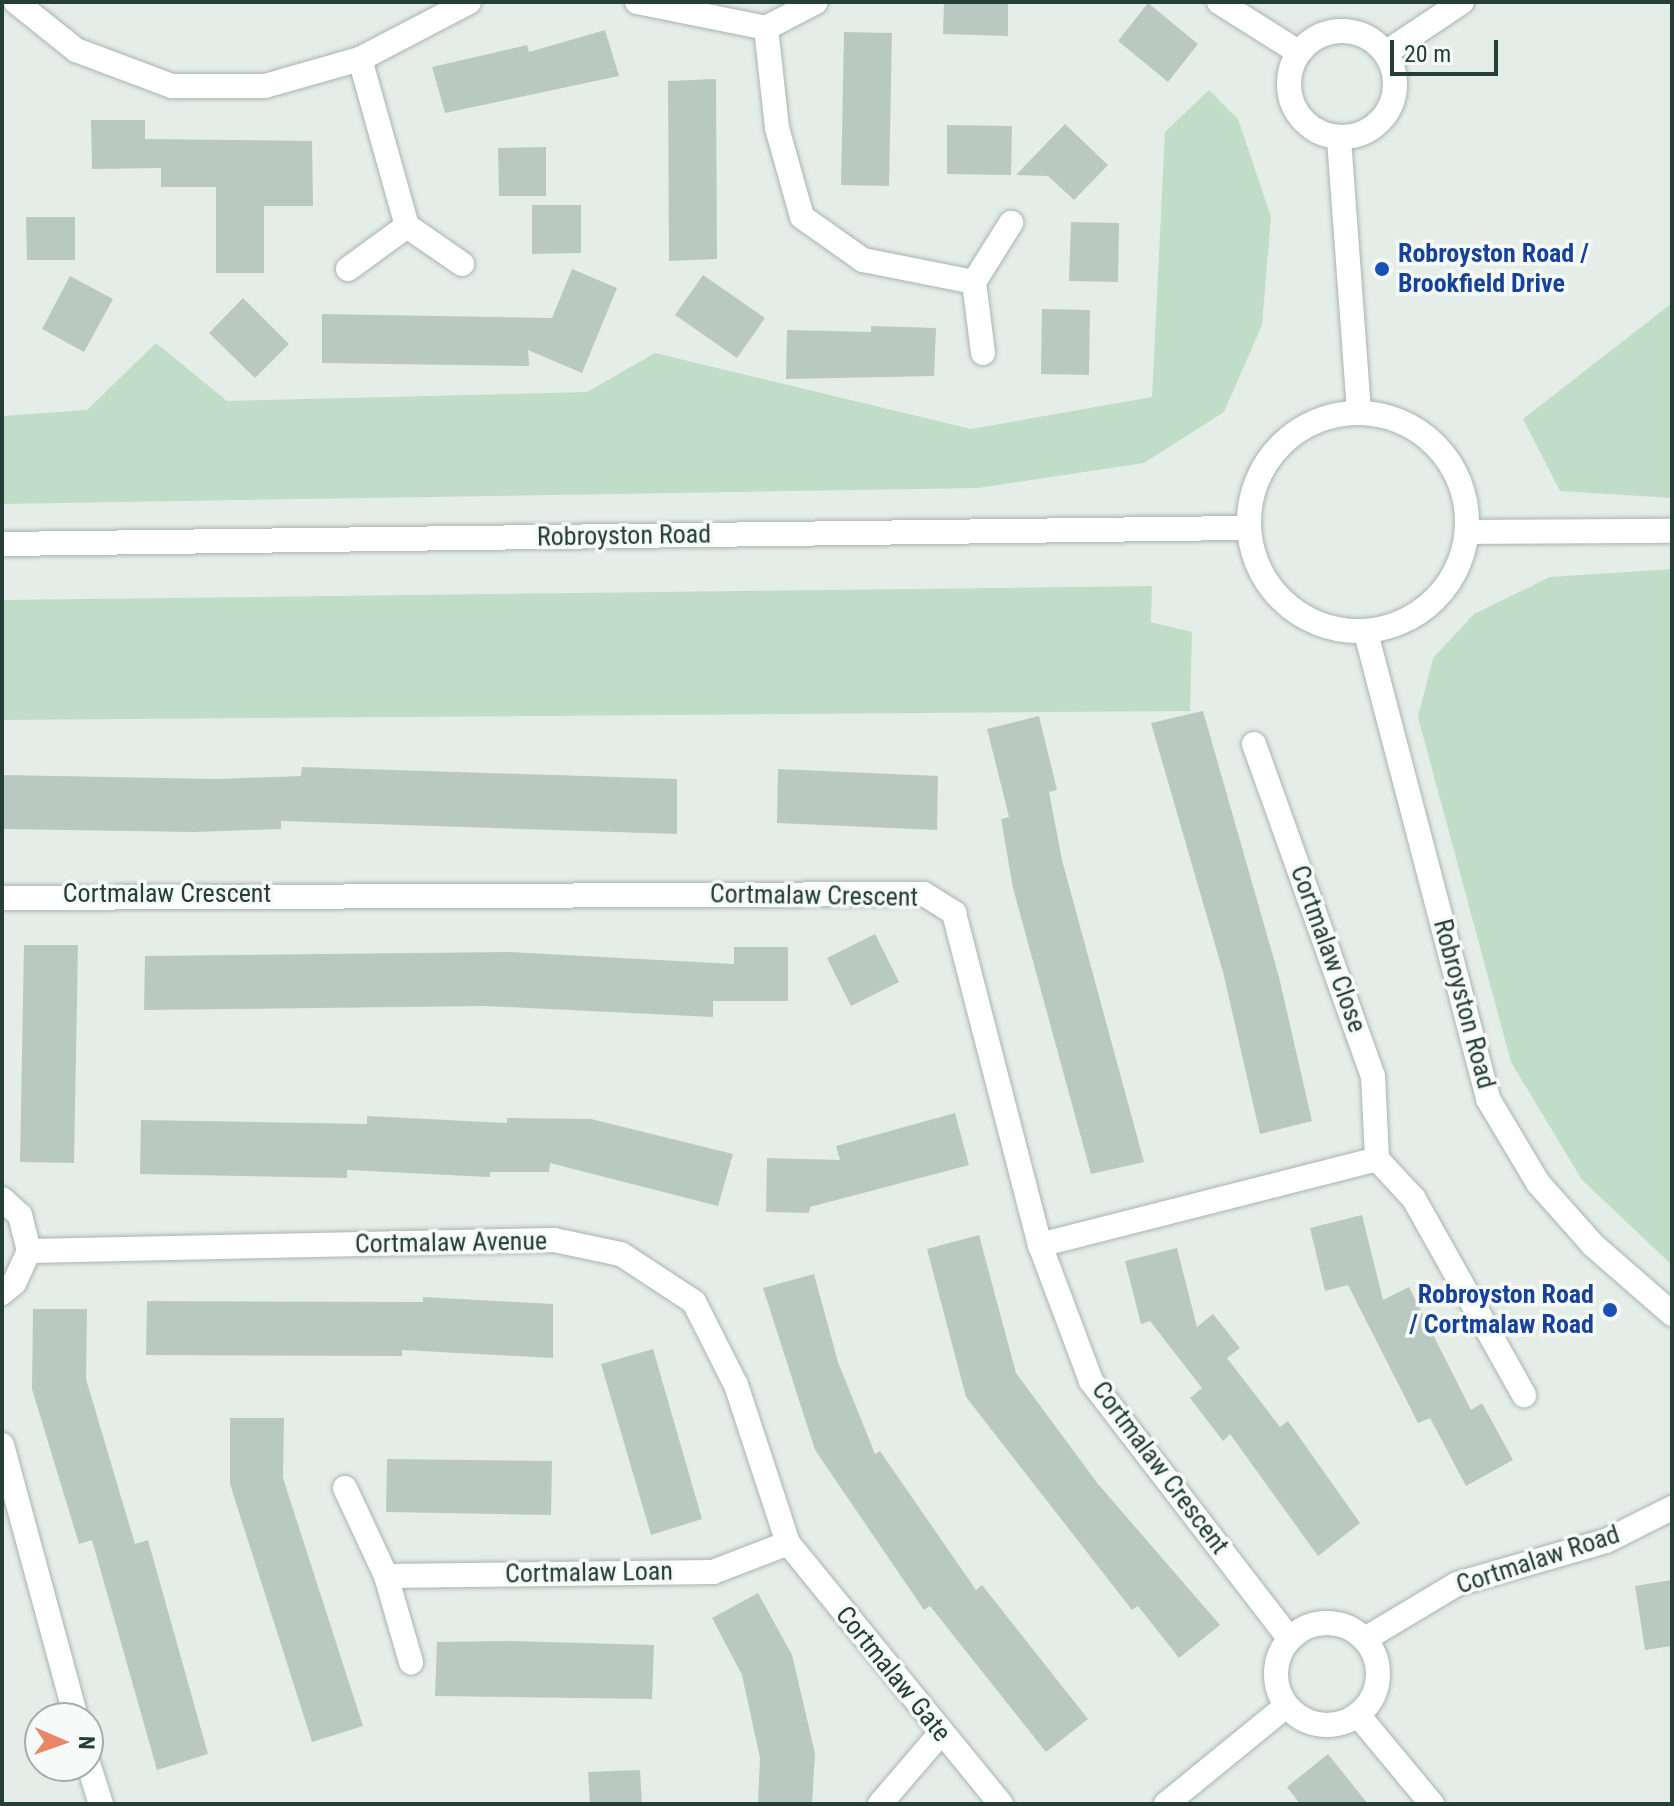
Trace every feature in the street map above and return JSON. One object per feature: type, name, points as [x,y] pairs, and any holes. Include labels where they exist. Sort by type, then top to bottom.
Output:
[{"type":"street","points":[[16,2],[76,50],[172,86],[265,86],[360,59],[469,2]]},
{"type":"street","points":[[637,2],[766,28],[816,2]]},
{"type":"street","points":[[1219,2],[1298,52]]},
{"type":"street","points":[[1387,52],[1462,2]]},
{"type":"street","points":[[766,28],[777,128],[802,217],[863,260],[974,282]]},
{"type":"street","points":[[1341,29],[1367,36],[1387,52],[1395,75],[1389,113],[1361,135],[1339,139],[1310,128],[1295,111],[1287,87],[1298,52],[1314,37],[1341,29]]},
{"type":"street","points":[[360,59],[407,226],[462,264]]},
{"type":"street","points":[[1339,139],[1359,411]]},
{"type":"street","points":[[983,353],[974,282],[1011,223]]},
{"type":"street","points":[[348,269],[407,226]]},
{"type":"street","points":[[1359,411],[1412,424],[1459,475],[1469,532],[1460,567],[1428,609],[1366,633],[1312,623],[1262,578],[1247,528],[1257,475],[1301,426],[1359,411]]},
{"type":"street","name":"Robroyston Road","points":[[2,544],[1247,528]]},
{"type":"street","points":[[1469,532],[1672,531]]},
{"type":"street","name":"Robroyston Road","points":[[1366,633],[1488,1099],[1538,1183],[1593,1245],[1672,1314]]},
{"type":"street","name":"Cortmalaw Close","points":[[1254,744],[1373,1076],[1377,1159]]},
{"type":"street","name":"Cortmalaw Crescent","points":[[2,898],[924,894],[954,913],[1040,1245],[1091,1381],[1289,1638]]},
{"type":"street","points":[[1040,1245],[1377,1159],[1414,1199],[1524,1395]]},
{"type":"street","points":[[2,1199],[20,1215],[29,1251],[24,1268],[2,1293]]},
{"type":"street","name":"Cortmalaw Avenue","points":[[29,1251],[554,1240],[621,1254],[694,1302],[736,1385],[788,1543]]},
{"type":"street","points":[[2,1445],[72,1702]]},
{"type":"street","points":[[345,1488],[386,1576],[411,1662]]},
{"type":"street","name":"Cortmalaw Road","points":[[1365,1639],[1457,1584],[1606,1541],[1672,1508]]},
{"type":"street","name":"Cortmalaw Loan","points":[[386,1576],[713,1572],[788,1543]]},
{"type":"street","name":"Cortmalaw Gate","points":[[788,1543],[940,1734],[1001,1804]]},
{"type":"street","points":[[1319,1622],[1351,1628],[1365,1639],[1374,1653],[1377,1687],[1358,1715],[1344,1722],[1313,1723],[1286,1706],[1275,1679],[1289,1638],[1319,1622]]},
{"type":"street","points":[[1166,1804],[1286,1706]]},
{"type":"street","points":[[1358,1715],[1432,1804]]},
{"type":"street","points":[[880,1804],[940,1734]]},
{"type":"street","points":[[94,1782],[101,1804]]},
{"type":"green space","points":[[1209,90],[1238,119],[1271,217],[1262,325],[1224,412],[1144,463],[978,488],[2,504],[2,416],[87,410],[156,343],[227,401],[587,392],[655,353],[971,429],[1152,397],[1165,132]]},
{"type":"green space","points":[[1672,303],[1672,498],[1560,491],[1523,419]]},
{"type":"green space","points":[[1672,569],[1672,1265],[1582,1180],[1511,1062],[1418,717],[1433,658],[1474,614],[1550,577]]},
{"type":"green space","points":[[1152,586],[1151,622],[1192,632],[1190,711],[2,720],[2,600]]},
{"type":"building","points":[[944,2],[1008,2],[1008,36],[943,34]]},
{"type":"building","points":[[1148,3],[1198,44],[1168,82],[1118,41]]},
{"type":"building","points":[[605,30],[619,76],[445,113],[432,67],[527,45],[529,52]]},
{"type":"building","points":[[844,32],[892,33],[889,186],[841,185]]},
{"type":"building","points":[[716,79],[717,259],[669,261],[668,81]]},
{"type":"building","points":[[91,120],[145,120],[145,139],[312,141],[313,206],[264,206],[264,273],[216,273],[216,187],[161,187],[161,168],[92,169]]},
{"type":"building","points":[[1065,124],[1108,165],[1074,200],[1048,176],[1016,175]]},
{"type":"building","points":[[947,125],[1012,126],[1011,175],[947,174]]},
{"type":"building","points":[[546,147],[546,196],[499,196],[498,148]]},
{"type":"building","points":[[532,205],[581,205],[581,253],[532,254]]},
{"type":"building","points":[[26,217],[75,217],[75,260],[27,260]]},
{"type":"building","points":[[1071,222],[1119,223],[1118,282],[1069,281]]},
{"type":"building","points":[[572,269],[617,288],[582,373],[528,350],[529,366],[322,363],[322,314],[552,318]]},
{"type":"building","points":[[703,275],[765,318],[737,358],[675,315]]},
{"type":"building","points":[[70,276],[113,299],[84,352],[42,329]]},
{"type":"building","points":[[243,298],[289,344],[255,378],[209,333]]},
{"type":"building","points":[[1042,309],[1090,310],[1089,375],[1041,374]]},
{"type":"building","points":[[871,326],[936,328],[934,376],[786,379],[787,330],[871,332]]},
{"type":"building","points":[[1203,711],[1279,977],[1312,1121],[1260,1134],[1223,972],[1151,723]]},
{"type":"building","points":[[1039,716],[1057,790],[1049,792],[1062,860],[1144,1162],[1091,1174],[1013,888],[1001,819],[1009,817],[987,729]]},
{"type":"building","points":[[302,767],[677,779],[677,834],[281,821],[281,829],[195,832],[2,829],[2,775],[217,779],[301,776]]},
{"type":"building","points":[[778,769],[938,776],[937,830],[777,823]]},
{"type":"building","points":[[875,934],[899,982],[851,1006],[827,958]]},
{"type":"building","points":[[24,945],[78,945],[74,1163],[20,1162]]},
{"type":"building","points":[[734,947],[788,947],[788,1001],[713,1001],[713,1017],[486,1006],[144,1010],[145,956],[509,952],[734,964]]},
{"type":"building","points":[[955,1113],[969,1165],[810,1207],[809,1213],[766,1212],[767,1158],[840,1160],[836,1146]]},
{"type":"building","points":[[367,1116],[507,1123],[507,1118],[591,1119],[733,1154],[718,1206],[550,1163],[549,1172],[490,1172],[490,1177],[347,1170],[347,1178],[140,1174],[141,1120],[367,1124]]},
{"type":"building","points":[[1362,1215],[1383,1300],[1409,1287],[1471,1410],[1482,1403],[1513,1460],[1466,1486],[1430,1418],[1418,1423],[1348,1285],[1325,1291],[1310,1228]]},
{"type":"building","points":[[979,1235],[1016,1373],[1098,1484],[1220,1625],[1179,1658],[1138,1606],[1132,1610],[966,1397],[927,1249]]},
{"type":"building","points":[[1177,1248],[1197,1327],[1213,1314],[1240,1348],[1227,1358],[1280,1427],[1288,1421],[1360,1523],[1318,1556],[1230,1434],[1223,1441],[1190,1398],[1202,1388],[1150,1321],[1141,1324],[1125,1261]]},
{"type":"building","points":[[814,1274],[838,1362],[875,1454],[880,1451],[976,1590],[982,1585],[1088,1719],[1046,1752],[930,1606],[924,1610],[815,1450],[763,1288]]},
{"type":"building","points":[[423,1297],[553,1304],[553,1358],[402,1350],[402,1356],[146,1355],[147,1301],[423,1302]]},
{"type":"building","points":[[33,1309],[87,1309],[86,1379],[135,1544],[148,1540],[208,1754],[157,1770],[92,1540],[79,1544],[32,1389]]},
{"type":"building","points":[[653,1349],[702,1519],[651,1535],[601,1364]]},
{"type":"building","points":[[230,1418],[284,1418],[283,1478],[363,1726],[312,1742],[230,1484]]},
{"type":"building","points":[[387,1459],[552,1461],[551,1515],[386,1512]]},
{"type":"building","points":[[1672,1580],[1672,1646],[1645,1650],[1635,1586]]},
{"type":"building","points":[[758,1593],[792,1655],[815,1753],[812,1804],[758,1804],[760,1758],[742,1675],[712,1618]]},
{"type":"building","points":[[437,1642],[654,1645],[652,1699],[435,1696]]},
{"type":"building","points":[[1328,1754],[1368,1804],[1300,1804],[1287,1787]]},
{"type":"building","points":[[640,1770],[642,1804],[590,1804],[588,1772]]},
{"type":"place","name":"Robroyston Road / Brookfield Drive","points":[[1382,269]]},
{"type":"place","name":"Robroyston Road / Cortmalaw Road","points":[[1610,1310]]}]
